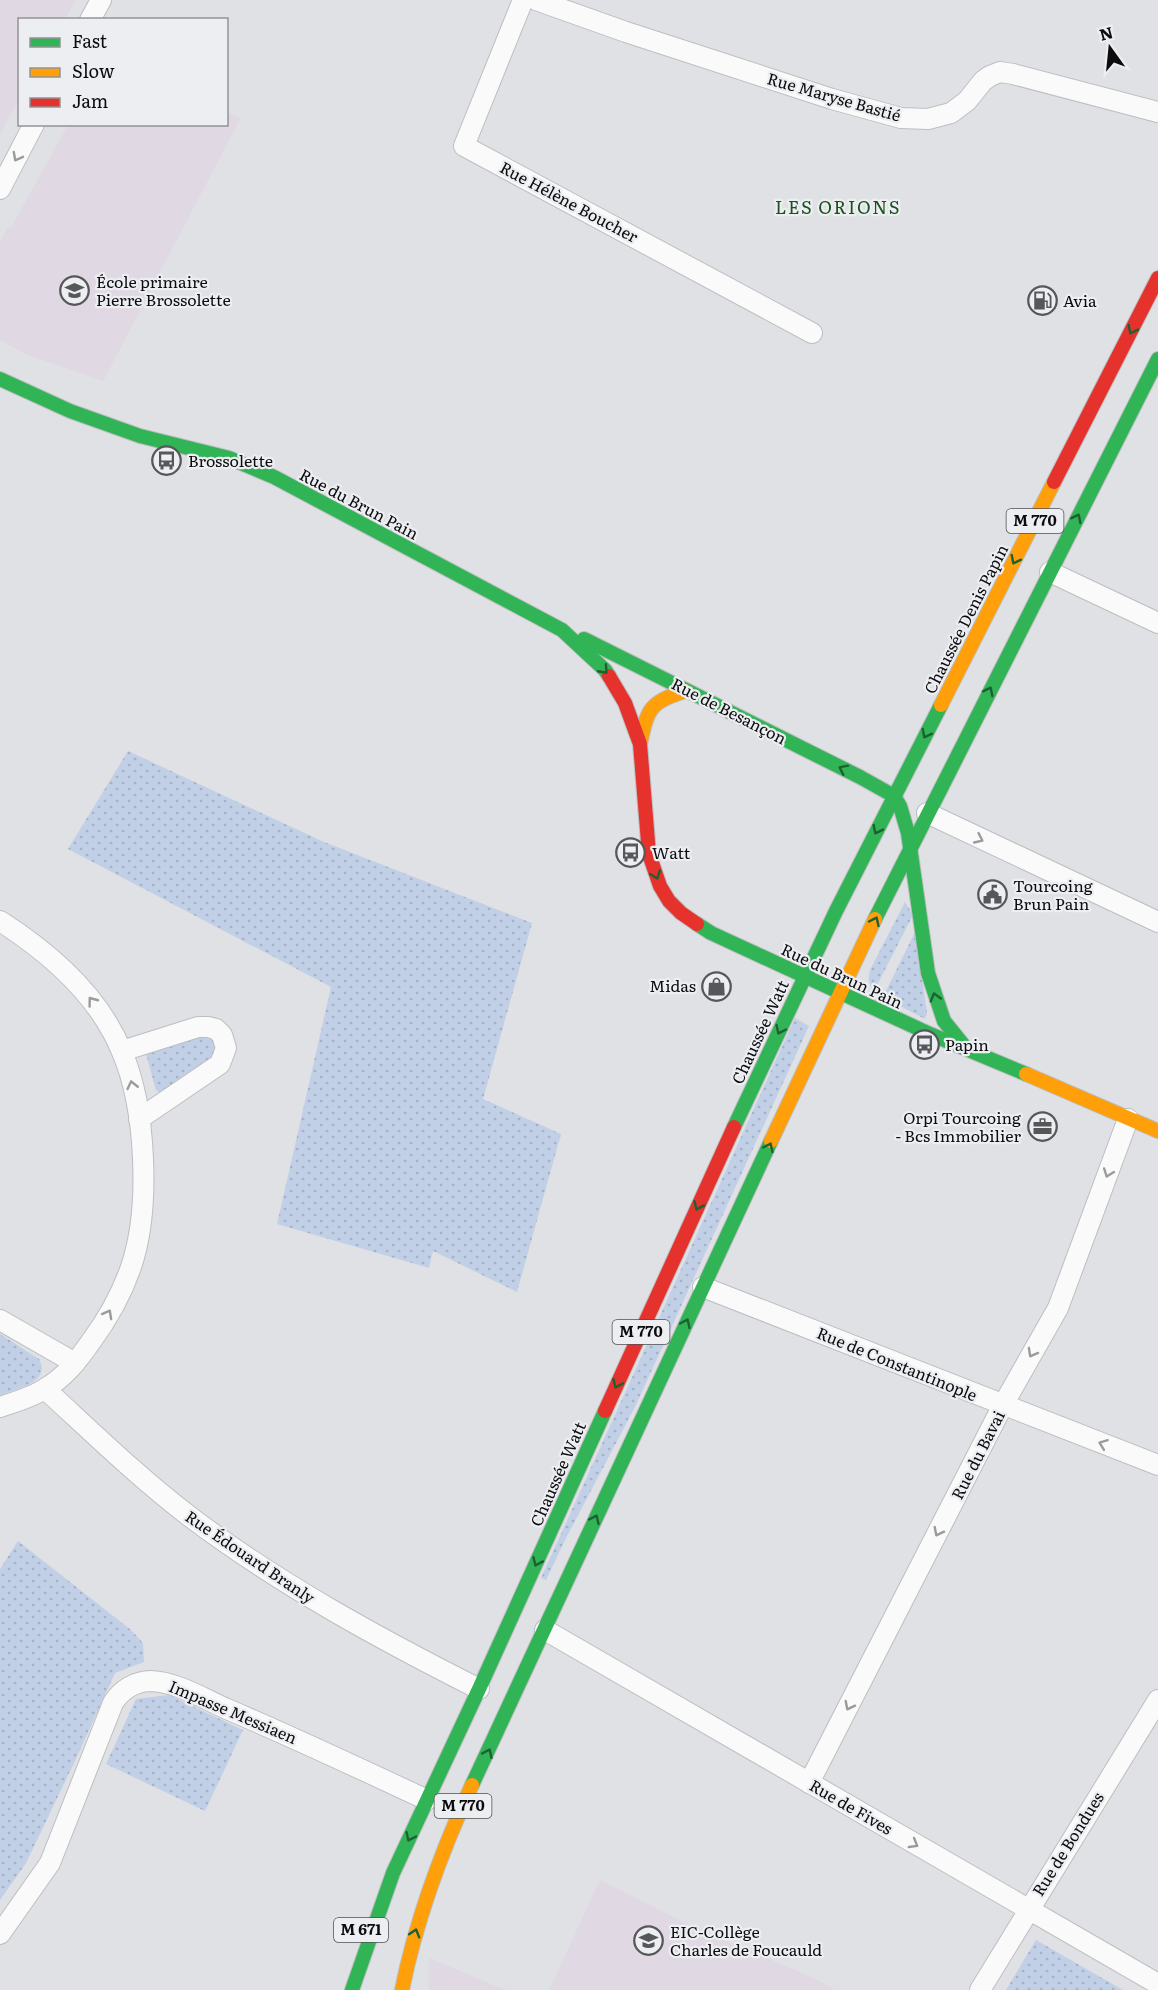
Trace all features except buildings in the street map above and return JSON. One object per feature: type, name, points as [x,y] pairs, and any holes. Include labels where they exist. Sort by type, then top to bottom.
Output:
[{"type":"main road","name":"Chaussée Denis Papin","points":[[805,977],[865,865],[894,796],[1158,278]]},
{"type":"main road","name":"M 770","points":[[402,1990],[417,1927],[459,1814],[841,993],[889,877],[911,847],[1158,359]]},
{"type":"main road","name":"Rue du Brun Pain","points":[[0,379],[70,411],[140,436],[215,454],[274,477],[561,630],[604,670],[626,703],[640,744],[649,854],[660,886],[669,901],[681,913],[711,933],[930,1034],[1158,1130]]},
{"type":"main road","name":"Rue de Besançon","points":[[561,630],[600,646],[667,680],[685,692],[860,777],[894,796]]},
{"type":"main road","name":"Rue du Brun Pain","points":[[640,744],[646,717],[655,702],[685,692]]},
{"type":"main road","points":[[894,796],[905,817],[928,973],[935,998],[944,1021],[965,1047]]},
{"type":"main road","points":[[889,877],[909,890],[917,899]]},
{"type":"main road","name":"Chaussée Watt","points":[[352,1990],[393,1873],[734,1127],[805,977]]},
{"type":"main road","name":"M 770","points":[[410,1903],[459,1814]]},
{"type":"main road","name":"M 671","points":[[351,1949],[393,1873]]},
{"type":"street","points":[[91,18],[101,0]]},
{"type":"street","name":"Rue Hélène Boucher","points":[[523,0],[464,146],[812,333]]},
{"type":"street","name":"Rue Maryse Bastié","points":[[536,0],[811,92],[901,118],[928,119],[951,113],[967,101],[983,81],[1000,72],[1158,112]]},
{"type":"street","points":[[0,189],[33,126]]},
{"type":"street","points":[[1050,572],[1158,623]]},
{"type":"street","points":[[927,813],[1158,922]]},
{"type":"street","points":[[0,921],[41,948],[60,964],[92,1001],[113,1033],[133,1083],[142,1154],[142,1208],[136,1250],[131,1267],[100,1330],[75,1363],[58,1380],[45,1389],[0,1407]]},
{"type":"street","points":[[122,1051],[198,1027],[216,1029],[224,1040],[226,1048],[220,1064],[139,1119]]},
{"type":"street","name":"Rue du Bavai","points":[[809,1783],[1003,1406],[1058,1308],[1128,1119]]},
{"type":"street","name":"Rue de Constantinople","points":[[703,1287],[1158,1465]]},
{"type":"street","points":[[0,1320],[75,1363]]},
{"type":"street","name":"Rue Édouard Branly","points":[[45,1389],[149,1484],[211,1532],[326,1608],[479,1689]]},
{"type":"street","name":"Rue de Fives","points":[[545,1630],[1158,1984]]},
{"type":"street","name":"Impasse Messiaen","points":[[0,1934],[50,1863],[113,1703],[118,1694],[135,1684],[147,1681],[171,1684],[288,1735],[427,1800]]},
{"type":"street","name":"Rue de Bondues","points":[[980,1990],[1158,1700]]},
{"type":"shaded area","points":[[0,0],[76,0],[66,18],[18,18],[18,101],[0,134]]},
{"type":"shaded area","name":"École primaire Pierre Brossolette","points":[[228,113],[240,119],[103,381],[23,353],[0,340],[0,242],[8,227],[11,228],[67,126],[228,126]]},
{"type":"shaded area","points":[[128,751],[324,842],[532,923],[483,1099],[561,1134],[517,1292],[433,1251],[429,1268],[277,1224],[331,987],[68,849]]},
{"type":"shaded area","points":[[905,902],[913,915],[874,991],[869,981],[870,970]]},
{"type":"shaded area","points":[[915,932],[927,1013],[925,1019],[883,997]]},
{"type":"shaded area","points":[[795,1018],[809,1026],[635,1407],[546,1580],[541,1578]]},
{"type":"shaded area","points":[[194,1033],[211,1036],[217,1051],[214,1058],[164,1093],[160,1093],[156,1090],[146,1054]]},
{"type":"shaded area","points":[[0,1334],[39,1359],[42,1367],[37,1379],[31,1383],[0,1395]]},
{"type":"shaded area","points":[[18,1541],[131,1630],[143,1643],[144,1662],[115,1673],[26,1863],[0,1900],[0,1569]]},
{"type":"shaded area","points":[[169,1695],[243,1730],[205,1811],[106,1764],[136,1699]]},
{"type":"shaded area","name":"EIC-Collège Charles de Foucauld","points":[[600,1880],[687,1924],[816,1979],[835,1990],[549,1990]]},
{"type":"shaded area","points":[[1036,1940],[1123,1990],[1006,1990]]},
{"type":"shaded area","points":[[429,1958],[506,1990],[429,1990]]},
{"type":"traffic: fast","points":[[875,919],[1158,359]]},
{"type":"traffic: fast","points":[[0,379],[70,411],[140,436],[229,458],[274,477],[562,630],[609,676]]},
{"type":"traffic: fast","points":[[584,639],[894,796],[900,806],[908,833],[928,973],[944,1021],[965,1047]]},
{"type":"traffic: fast","points":[[734,1127],[836,911],[941,705]]},
{"type":"traffic: fast","points":[[697,924],[711,933],[930,1034],[1026,1074]]},
{"type":"traffic: fast","points":[[472,1785],[771,1141]]},
{"type":"traffic: fast","points":[[352,1990],[393,1873],[605,1411]]},
{"type":"traffic: slow","points":[[941,705],[1054,482]]},
{"type":"traffic: slow","points":[[640,744],[645,722],[652,708],[664,699],[685,691]]},
{"type":"traffic: slow","points":[[771,1141],[875,919]]},
{"type":"traffic: slow","points":[[1026,1074],[1158,1131]]},
{"type":"traffic: slow","points":[[402,1990],[431,1886],[472,1785]]},
{"type":"traffic: jam","points":[[1054,482],[1158,278]]},
{"type":"traffic: jam","points":[[609,676],[625,703],[640,744],[649,854],[660,886],[669,901],[697,924]]},
{"type":"traffic: jam","points":[[605,1411],[734,1127]]},
{"type":"place","name":"École primaire Pierre Brossolette","points":[[75,291]]},
{"type":"place","name":"Avia","points":[[1042,301]]},
{"type":"place","name":"Brossolette","points":[[167,461]]},
{"type":"place","name":"Watt","points":[[631,853]]},
{"type":"place","name":"Tourcoing Brun Pain","points":[[992,895]]},
{"type":"place","name":"Midas","points":[[717,986]]},
{"type":"place","name":"Papin","points":[[924,1045]]},
{"type":"place","name":"Orpi Tourcoing - Bcs Immobilier","points":[[1042,1127]]},
{"type":"place","name":"EIC-Collège Charles de Foucauld","points":[[649,1941]]},
{"type":"district","name":"LES ORIONS","points":[[838,208]]}]
